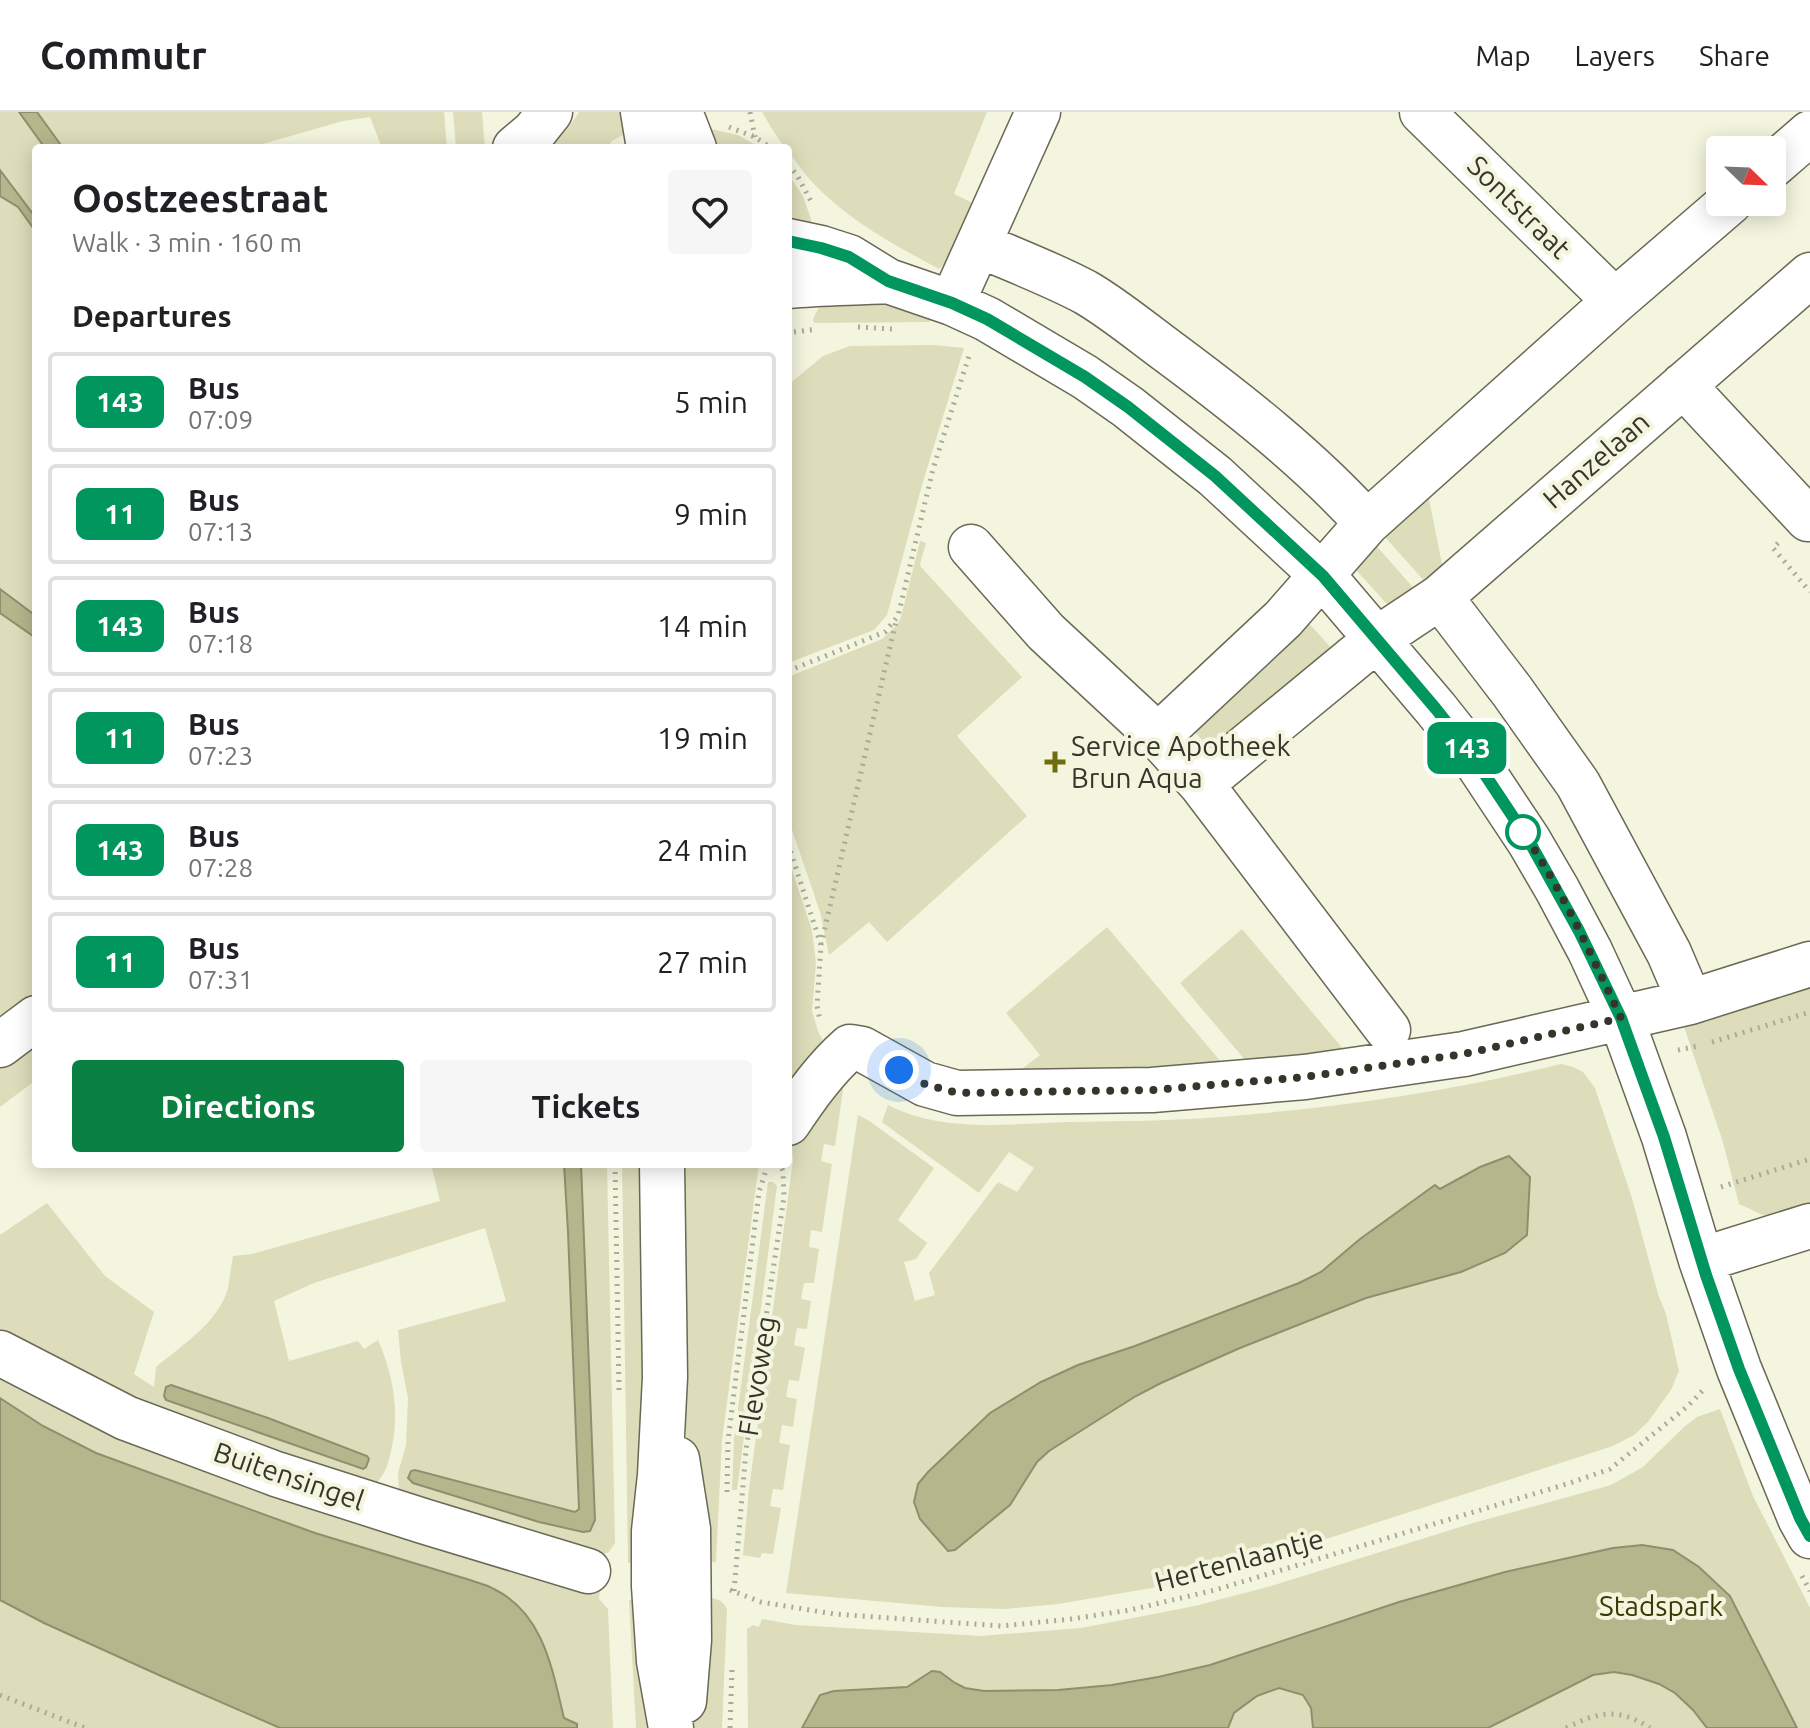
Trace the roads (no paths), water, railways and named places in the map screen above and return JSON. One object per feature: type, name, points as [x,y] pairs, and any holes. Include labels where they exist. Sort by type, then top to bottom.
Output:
[{"type":"street","points":[[520,144],[550,112]]},
{"type":"street","points":[[643,112],[648,144]]},
{"type":"street","points":[[680,112],[692,144]]},
{"type":"street","points":[[969,311],[979,245],[1038,112]]},
{"type":"street","name":"Sontstraat","points":[[1422,112],[1615,301]]},
{"type":"street","points":[[1786,154],[1810,133]]},
{"type":"street","points":[[1158,736],[1283,619],[1367,523],[1714,216]]},
{"type":"street","points":[[792,242],[849,257],[888,281],[969,311],[1085,377],[1152,425],[1215,476],[1323,576],[1470,752],[1529,841],[1583,939],[1621,1018],[1664,1137],[1739,1369],[1810,1536]]},
{"type":"street","points":[[979,245],[1086,293],[1144,333],[1278,438],[1367,523]]},
{"type":"street","name":"Hanzelaan","points":[[1201,784],[1377,639],[1440,597],[1810,275]]},
{"type":"street","points":[[792,286],[888,281]]},
{"type":"street","points":[[1683,385],[1808,519]]},
{"type":"street","points":[[971,547],[1046,632],[1158,736],[1201,784],[1388,1030]]},
{"type":"street","points":[[1440,597],[1578,784],[1669,953],[1690,1002]]},
{"type":"street","points":[[792,1117],[812,1087],[850,1047],[925,1084],[957,1093],[1152,1090],[1305,1077],[1464,1054],[1690,1002],[1810,964]]},
{"type":"street","points":[[0,1045],[32,1021]]},
{"type":"street","points":[[662,1168],[665,1377],[654,1531],[654,1586],[659,1661],[671,1728]]},
{"type":"street","points":[[1698,1247],[1810,1226]]},
{"type":"street","name":"Buitensingel","points":[[0,1353],[113,1412],[276,1474],[588,1571]]},
{"type":"street","points":[[665,1377],[688,1529],[688,1654],[686,1693],[679,1728]]},
{"type":"place","name":"Service Apotheek Brun Aqua","points":[[1055,762]]},
{"type":"park label","name":"Stadspark","points":[[1661,1606]]}]
